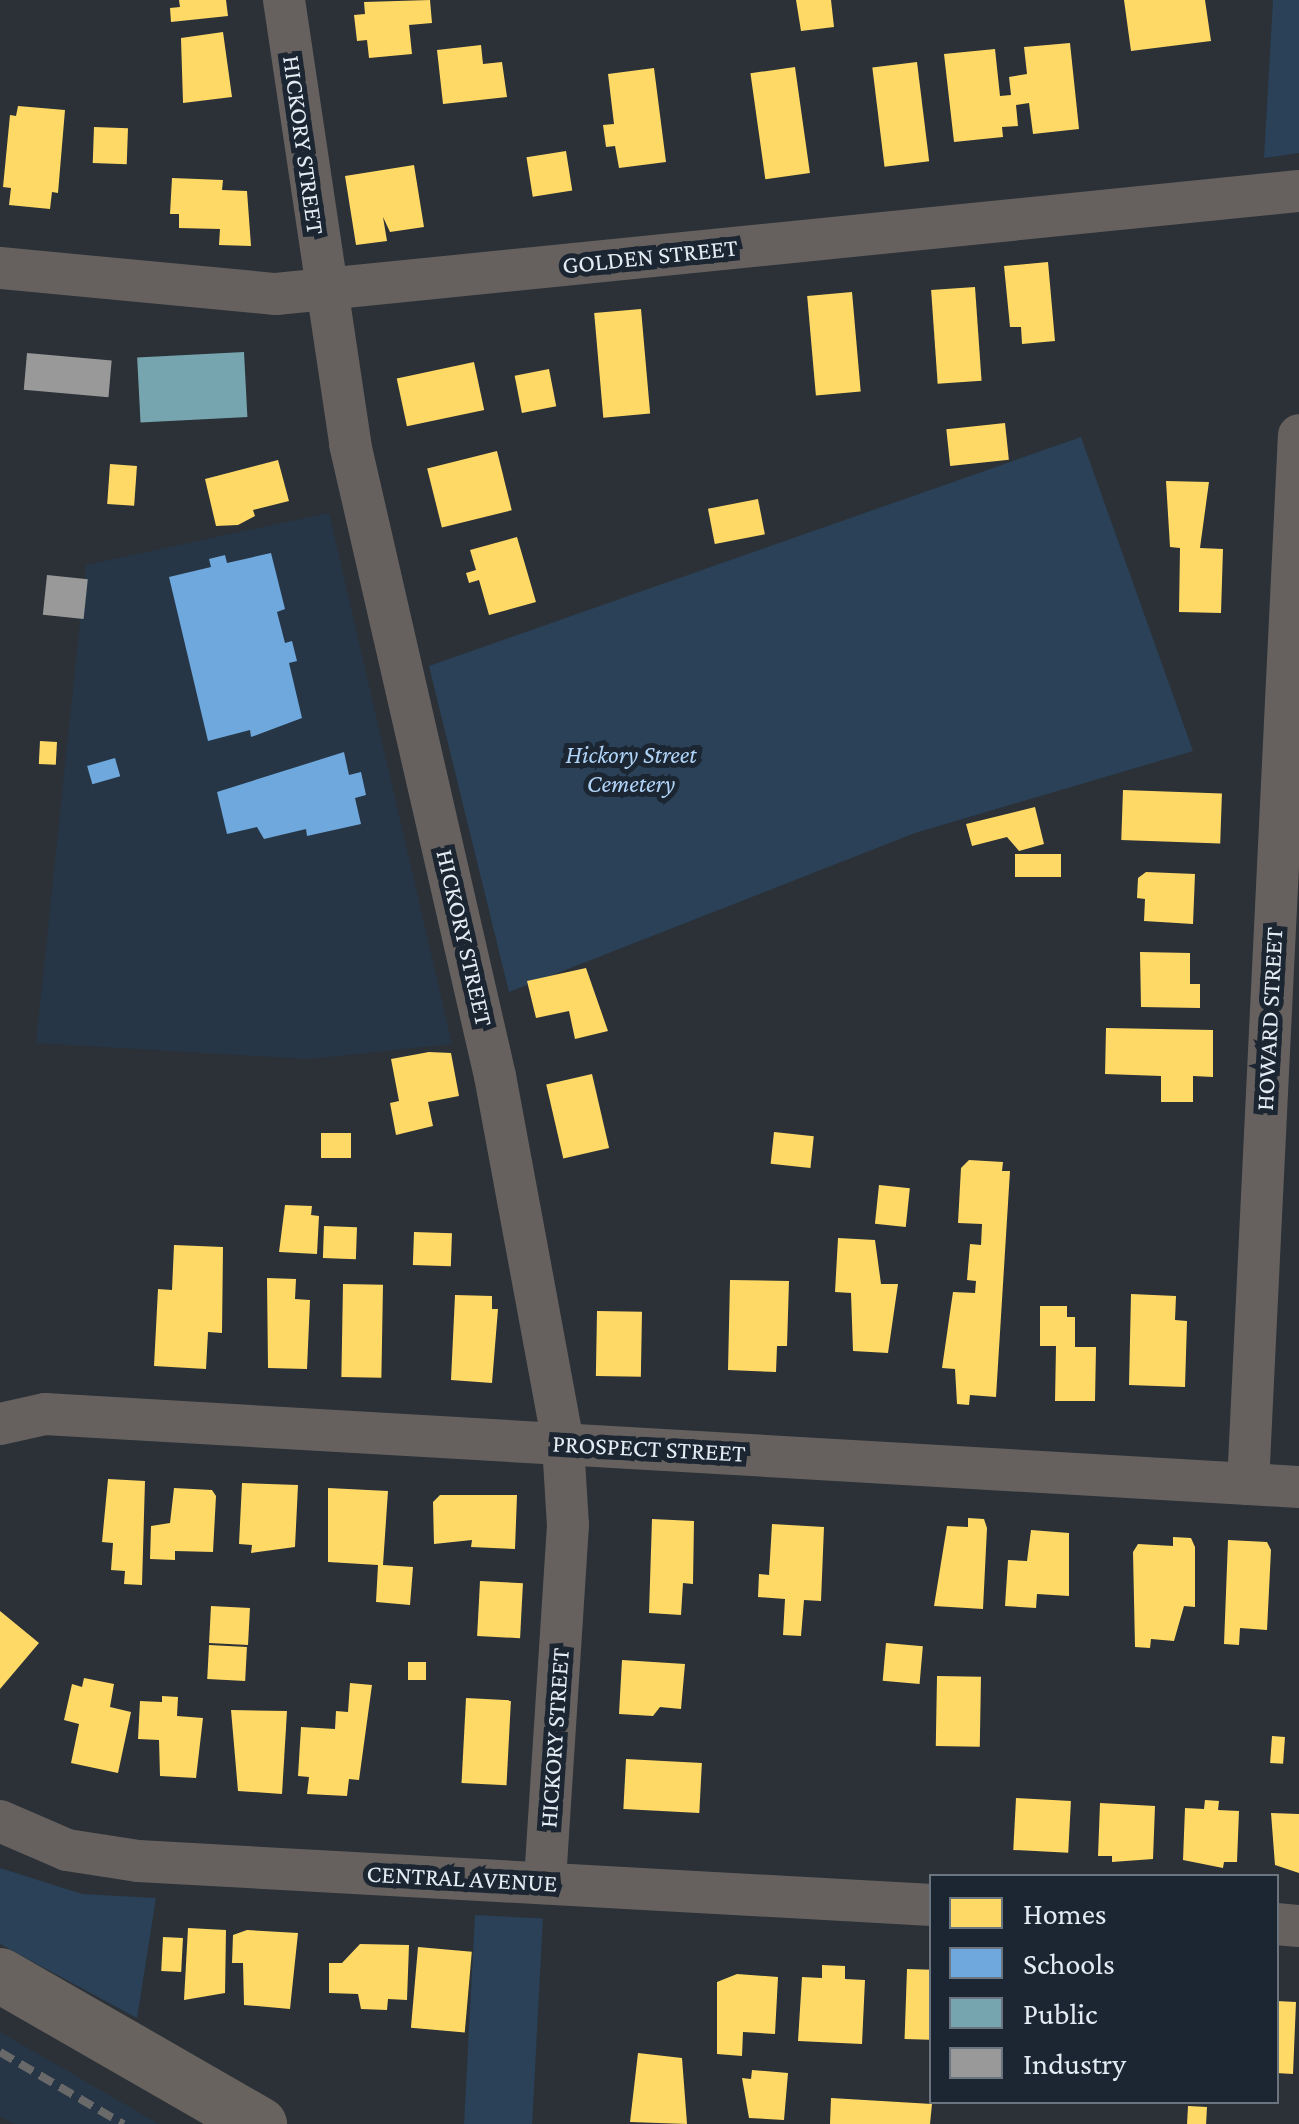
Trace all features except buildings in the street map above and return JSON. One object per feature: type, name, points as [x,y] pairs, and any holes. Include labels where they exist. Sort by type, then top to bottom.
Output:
[{"type":"main road","points":[[0,1974],[260,2124]]},
{"type":"street","name":"HICKORY STREET","points":[[284,0],[323,291],[350,444],[496,1076],[564,1444],[568,1525],[545,1883]]},
{"type":"street","name":"GOLDEN STREET","points":[[0,268],[246,294],[323,291],[1299,191]]},
{"type":"street","name":"HOWARD STREET","points":[[1248,1484],[1294,622],[1299,435]]},
{"type":"street","name":"PROSPECT STREET","points":[[0,1424],[45,1414],[1299,1487]]},
{"type":"street","name":"CENTRAL AVENUE","points":[[0,1821],[67,1850],[119,1859],[929,1905]]},
{"type":"shaded area","points":[[329,513],[452,1044],[308,1059],[36,1043],[86,565]]},
{"type":"shaded area","points":[[0,2032],[159,2124],[14,2124],[0,2116]]},
{"type":"green space","points":[[1273,0],[1299,0],[1299,153],[1264,158]]},
{"type":"green space","name":"Hickory Street Cemetery","points":[[1081,437],[1193,751],[915,833],[509,992],[429,666]]},
{"type":"green space","points":[[0,1868],[82,1894],[156,1898],[137,2018],[0,1944]]},
{"type":"green space","points":[[475,1915],[543,1919],[532,2124],[464,2124]]},
{"type":"railway","points":[[0,2052],[123,2124]]}]
